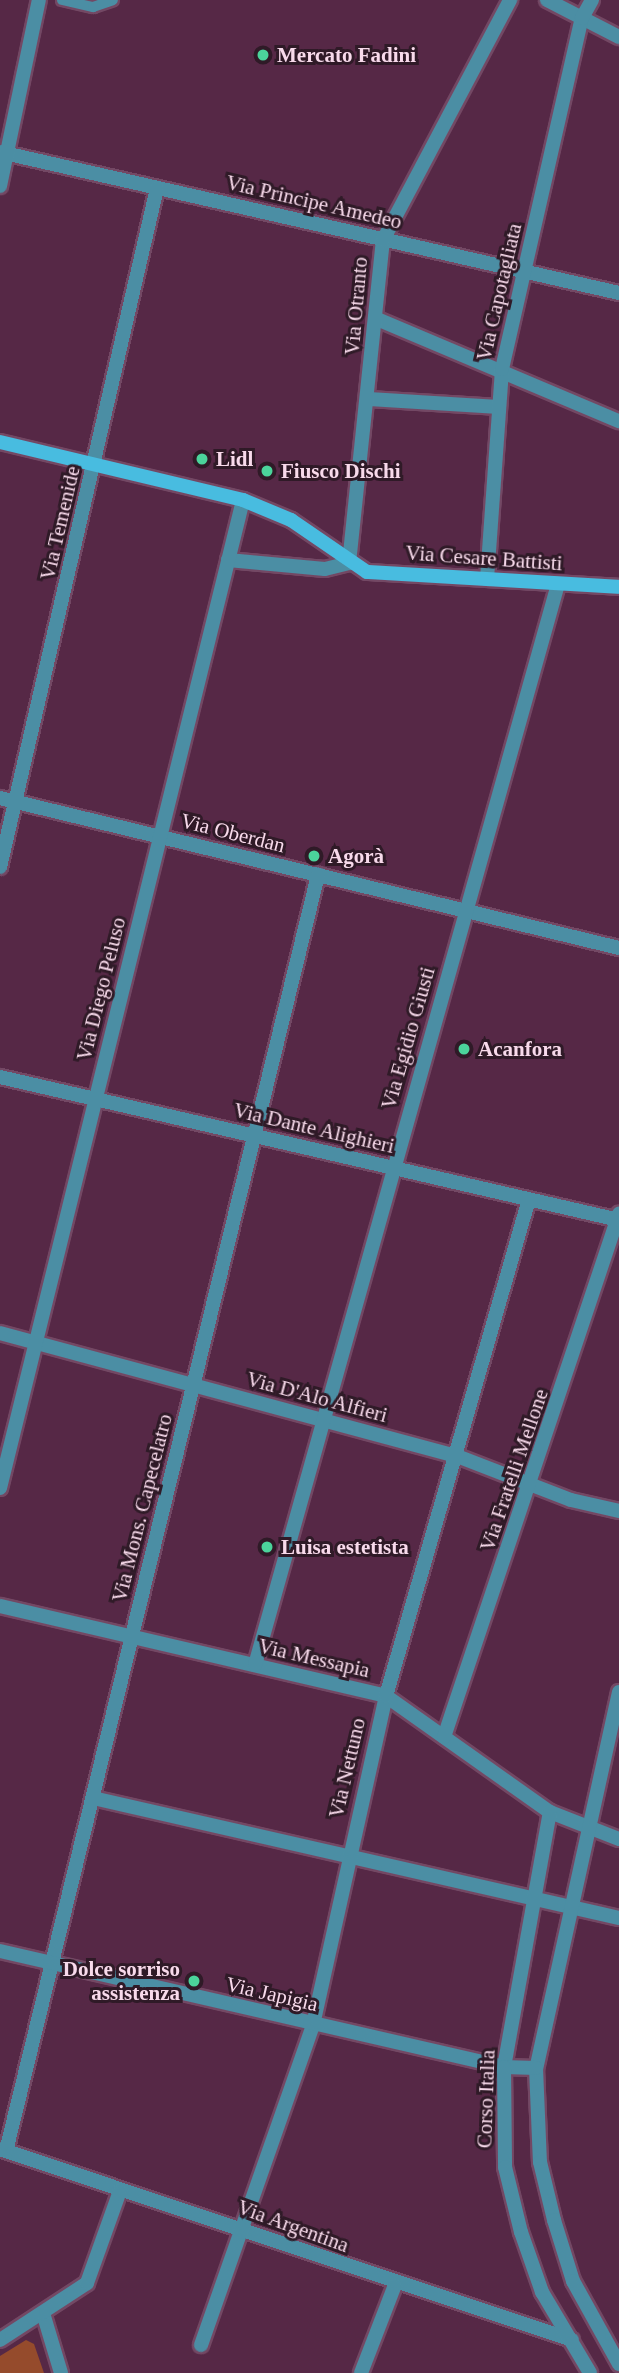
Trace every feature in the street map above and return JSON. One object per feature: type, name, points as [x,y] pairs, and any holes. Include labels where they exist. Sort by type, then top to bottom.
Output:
[{"type":"main road","name":"Via Cesare Battisti","points":[[0,442],[243,500],[291,520],[349,563],[367,572],[619,587]]},
{"type":"street","points":[[0,187],[4,153],[39,0]]},
{"type":"street","name":"Via Otranto","points":[[349,563],[369,399],[383,240],[510,0]]},
{"type":"street","points":[[547,0],[619,37]]},
{"type":"street","name":"Via Capotagliata","points":[[487,579],[502,369],[582,18],[592,0]]},
{"type":"street","name":"Via Principe Amedeo","points":[[4,153],[619,293]]},
{"type":"street","name":"Via Temenide","points":[[0,867],[96,465],[157,188]]},
{"type":"street","points":[[377,319],[502,369],[619,421]]},
{"type":"street","points":[[369,399],[499,407]]},
{"type":"street","name":"Via Diego Peluso","points":[[0,1488],[243,500]]},
{"type":"street","points":[[228,561],[325,569],[349,563]]},
{"type":"street","name":"Via Egidio Giusti","points":[[255,1665],[558,584]]},
{"type":"street","name":"Via Oberdan","points":[[0,798],[619,948]]},
{"type":"street","name":"Via Mons. Capecelatro","points":[[3,2150],[93,1798],[318,875]]},
{"type":"street","name":"Via Dante Alighieri","points":[[0,1077],[619,1218]]},
{"type":"street","name":"Via Nettuno","points":[[201,2345],[244,2229],[313,2025],[386,1696],[529,1199]]},
{"type":"street","name":"Via Fratelli Mellone","points":[[443,1737],[533,1484],[619,1218]]},
{"type":"street","name":"Via D'Alo Alfieri","points":[[0,1333],[457,1456],[619,1511]]},
{"type":"street","name":"Via Messapia","points":[[0,1606],[131,1640],[255,1665],[386,1696],[550,1812],[619,1839]]},
{"type":"street","points":[[619,1692],[616,1716],[568,1903],[536,2068],[540,2162],[554,2220],[573,2281],[619,2364]]},
{"type":"street","points":[[93,1798],[348,1859],[568,1903],[619,1918]]},
{"type":"street","name":"Corso Italia","points":[[550,1812],[504,2067],[505,2166],[521,2232],[542,2292],[590,2373]]},
{"type":"street","name":"Via Japigia","points":[[0,1951],[504,2067],[536,2068]]},
{"type":"street","name":"Via Argentina","points":[[3,2150],[120,2191],[244,2229],[395,2286],[572,2340]]},
{"type":"street","points":[[0,2340],[87,2283],[120,2191]]},
{"type":"street","points":[[361,2373],[395,2286]]},
{"type":"street","points":[[43,2313],[61,2373]]},
{"type":"lane","points":[[62,0],[93,7],[113,0]]},
{"type":"shaded area","points":[[26,2340],[34,2344],[44,2373],[0,2373],[0,2356]]},
{"type":"place","name":"Mercato Fadini","points":[[263,55]]},
{"type":"place","name":"Lidl","points":[[202,459]]},
{"type":"place","name":"Fiusco Dischi","points":[[267,471]]},
{"type":"place","name":"Agorà","points":[[314,856]]},
{"type":"place","name":"Acanfora","points":[[464,1049]]},
{"type":"place","name":"Luisa estetista","points":[[267,1547]]},
{"type":"place","name":"Dolce sorriso assistenza","points":[[194,1981]]}]
